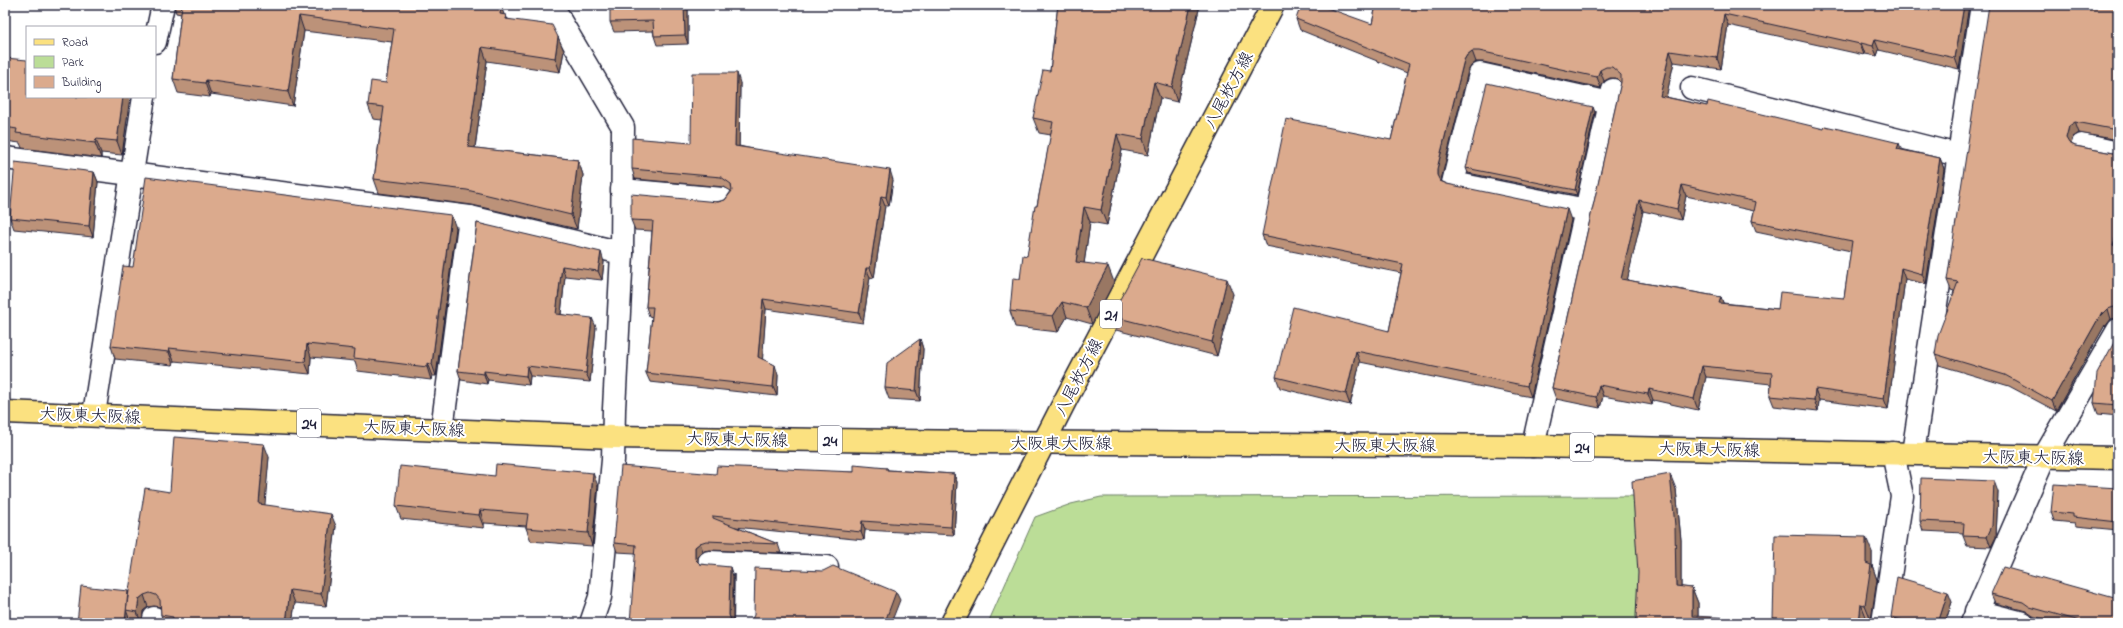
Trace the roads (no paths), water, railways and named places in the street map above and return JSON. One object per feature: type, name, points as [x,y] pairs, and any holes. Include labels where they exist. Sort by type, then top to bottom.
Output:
[{"type":"main road","name":"八尾枚方線","points":[[952,623],[1015,497],[1046,442],[1065,402],[1273,5]]},
{"type":"main road","name":"大阪東大阪線","points":[[5,412],[94,414],[442,428],[613,437],[1533,446],[2118,458]]},
{"type":"street","points":[[156,37],[162,5]]},
{"type":"street","points":[[487,5],[555,11],[623,127],[622,253],[613,460],[600,597],[591,623]]},
{"type":"street","points":[[1882,623],[1902,496],[1903,453],[1958,155],[1982,5]]},
{"type":"street","points":[[1533,446],[1612,97],[1480,74],[1453,183],[1586,210]]},
{"type":"street","points":[[1692,88],[1958,155]]},
{"type":"street","points":[[94,414],[144,98]]},
{"type":"street","points":[[2082,145],[2118,153]]},
{"type":"street","points":[[5,158],[470,216],[622,253]]},
{"type":"street","points":[[622,190],[723,199]]},
{"type":"street","points":[[442,428],[470,216]]},
{"type":"street","points":[[2023,623],[1974,617],[2044,457],[2118,330]]},
{"type":"street","points":[[709,562],[827,567]]},
{"type":"street","points":[[745,623],[746,564]]}]
